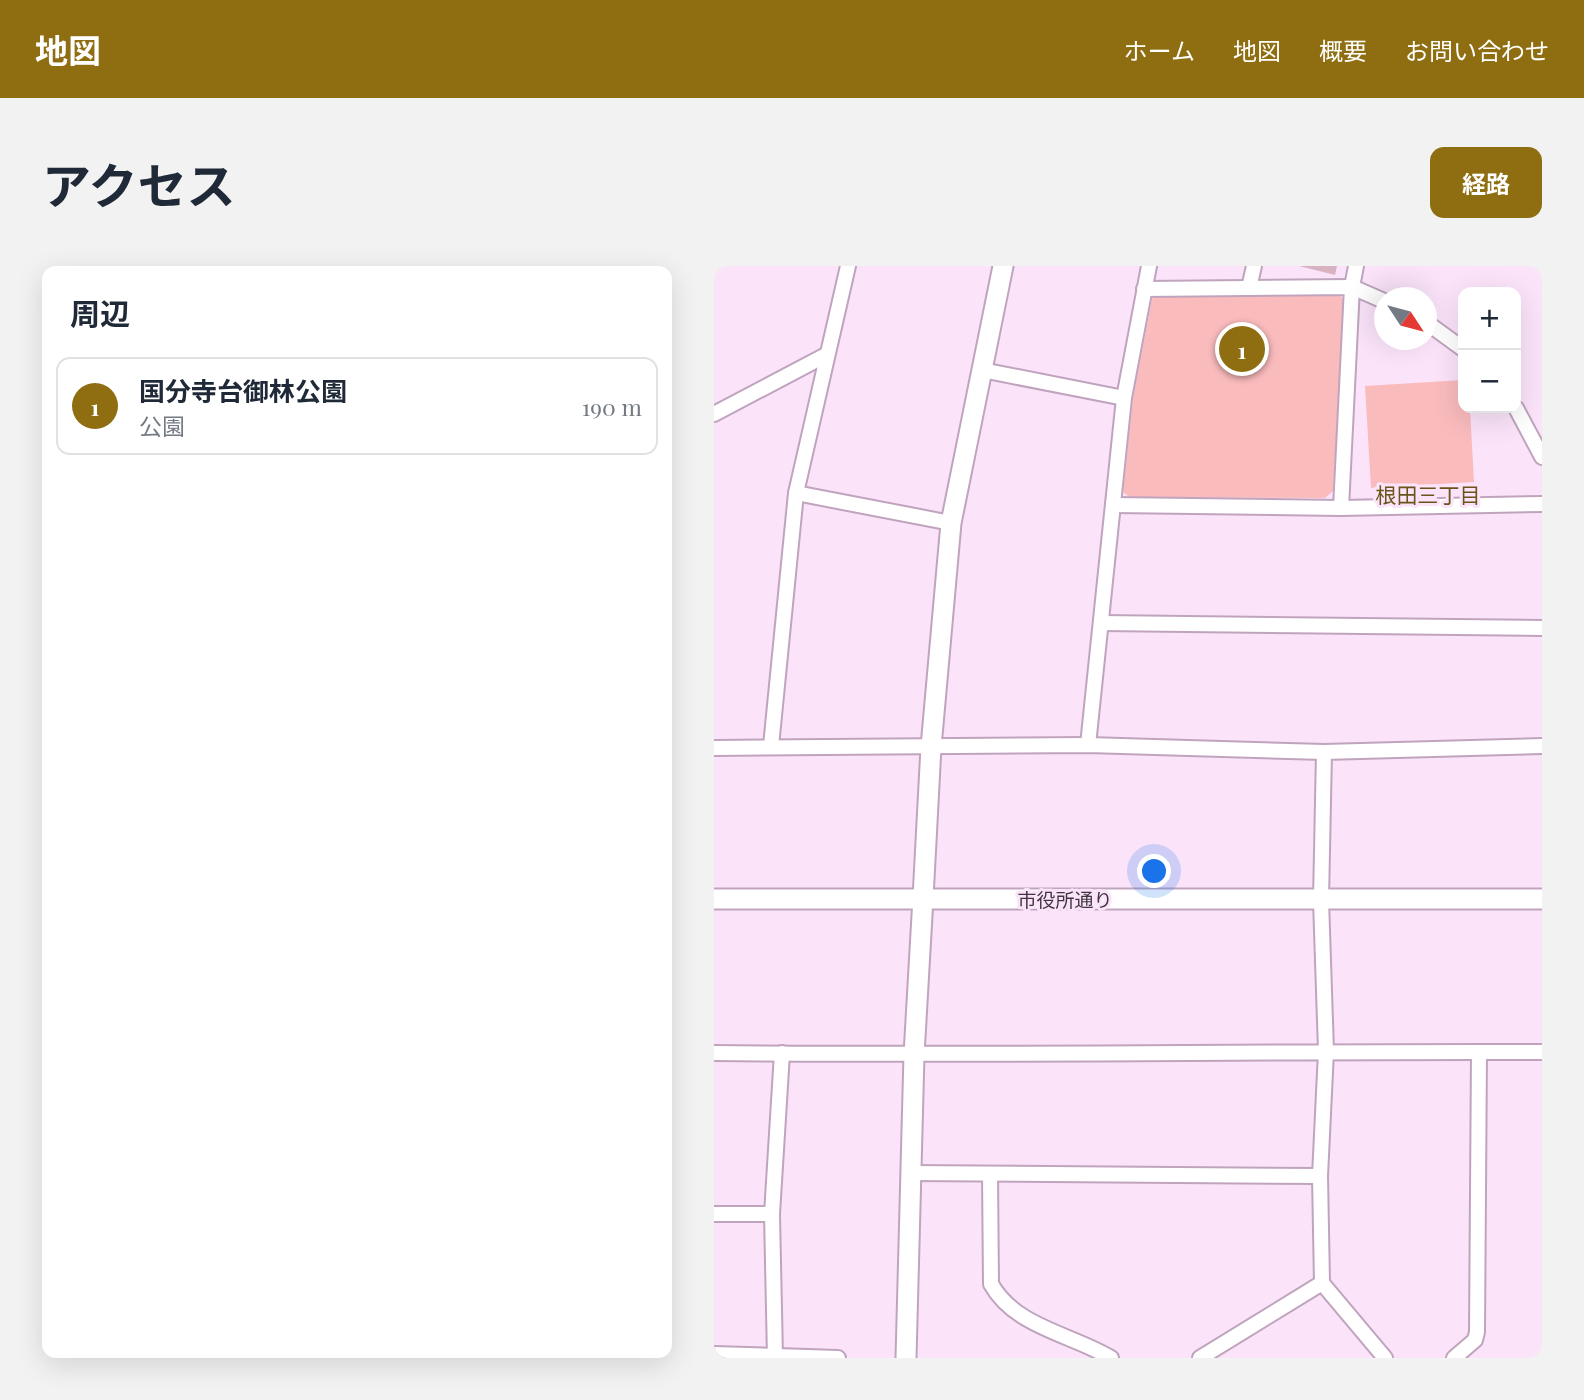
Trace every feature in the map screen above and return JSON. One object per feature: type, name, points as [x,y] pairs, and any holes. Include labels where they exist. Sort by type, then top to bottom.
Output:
[{"type":"street","points":[[771,746],[796,493],[848,266]]},
{"type":"street","points":[[906,1358],[914,1055],[932,747],[951,523],[1003,266]]},
{"type":"street","points":[[1088,745],[1124,398],[1149,266]]},
{"type":"street","points":[[1249,288],[1254,266]]},
{"type":"street","points":[[1341,508],[1352,287],[1356,266]]},
{"type":"street","points":[[1144,289],[1352,287],[1374,297]]},
{"type":"street","points":[[1437,330],[1458,345]]},
{"type":"street","points":[[714,414],[827,355]]},
{"type":"street","points":[[982,370],[1124,398]]},
{"type":"street","points":[[1519,413],[1542,457]]},
{"type":"street","points":[[796,493],[951,523]]},
{"type":"street","points":[[1113,505],[1341,508],[1542,504]]},
{"type":"street","points":[[1101,623],[1542,628]]},
{"type":"street","points":[[714,748],[1088,745],[1324,752],[1542,746]]},
{"type":"street","points":[[1324,752],[1321,900],[1326,1051],[1320,1176],[1322,1283],[1385,1358]]},
{"type":"street","name":"市役所通り","points":[[714,899],[1542,900]]},
{"type":"street","points":[[714,1052],[914,1055],[1542,1052]]},
{"type":"street","points":[[1454,1358],[1475,1340],[1477,1332],[1479,1052]]},
{"type":"street","points":[[775,1357],[772,1214],[782,1054]]},
{"type":"street","points":[[911,1174],[1320,1176]]},
{"type":"street","points":[[990,1174],[991,1284],[999,1299],[1018,1315],[1111,1358]]},
{"type":"street","points":[[714,1214],[772,1214]]},
{"type":"street","points":[[1199,1358],[1322,1283]]},
{"type":"street","points":[[714,1354],[838,1358]]},
{"type":"shaded area","points":[[1159,293],[1338,293],[1344,300],[1333,491],[1325,498],[1129,497],[1123,492],[1133,398],[1152,299]]},
{"type":"shaded area","points":[[1458,380],[1458,413],[1470,413],[1474,482],[1371,488],[1365,386]]},
{"type":"building","points":[[1299,266],[1337,266],[1335,275]]},
{"type":"place","name":"国分寺台御林公園","points":[[1242,349]]},
{"type":"district","name":"根田三丁目","points":[[1428,494]]}]
